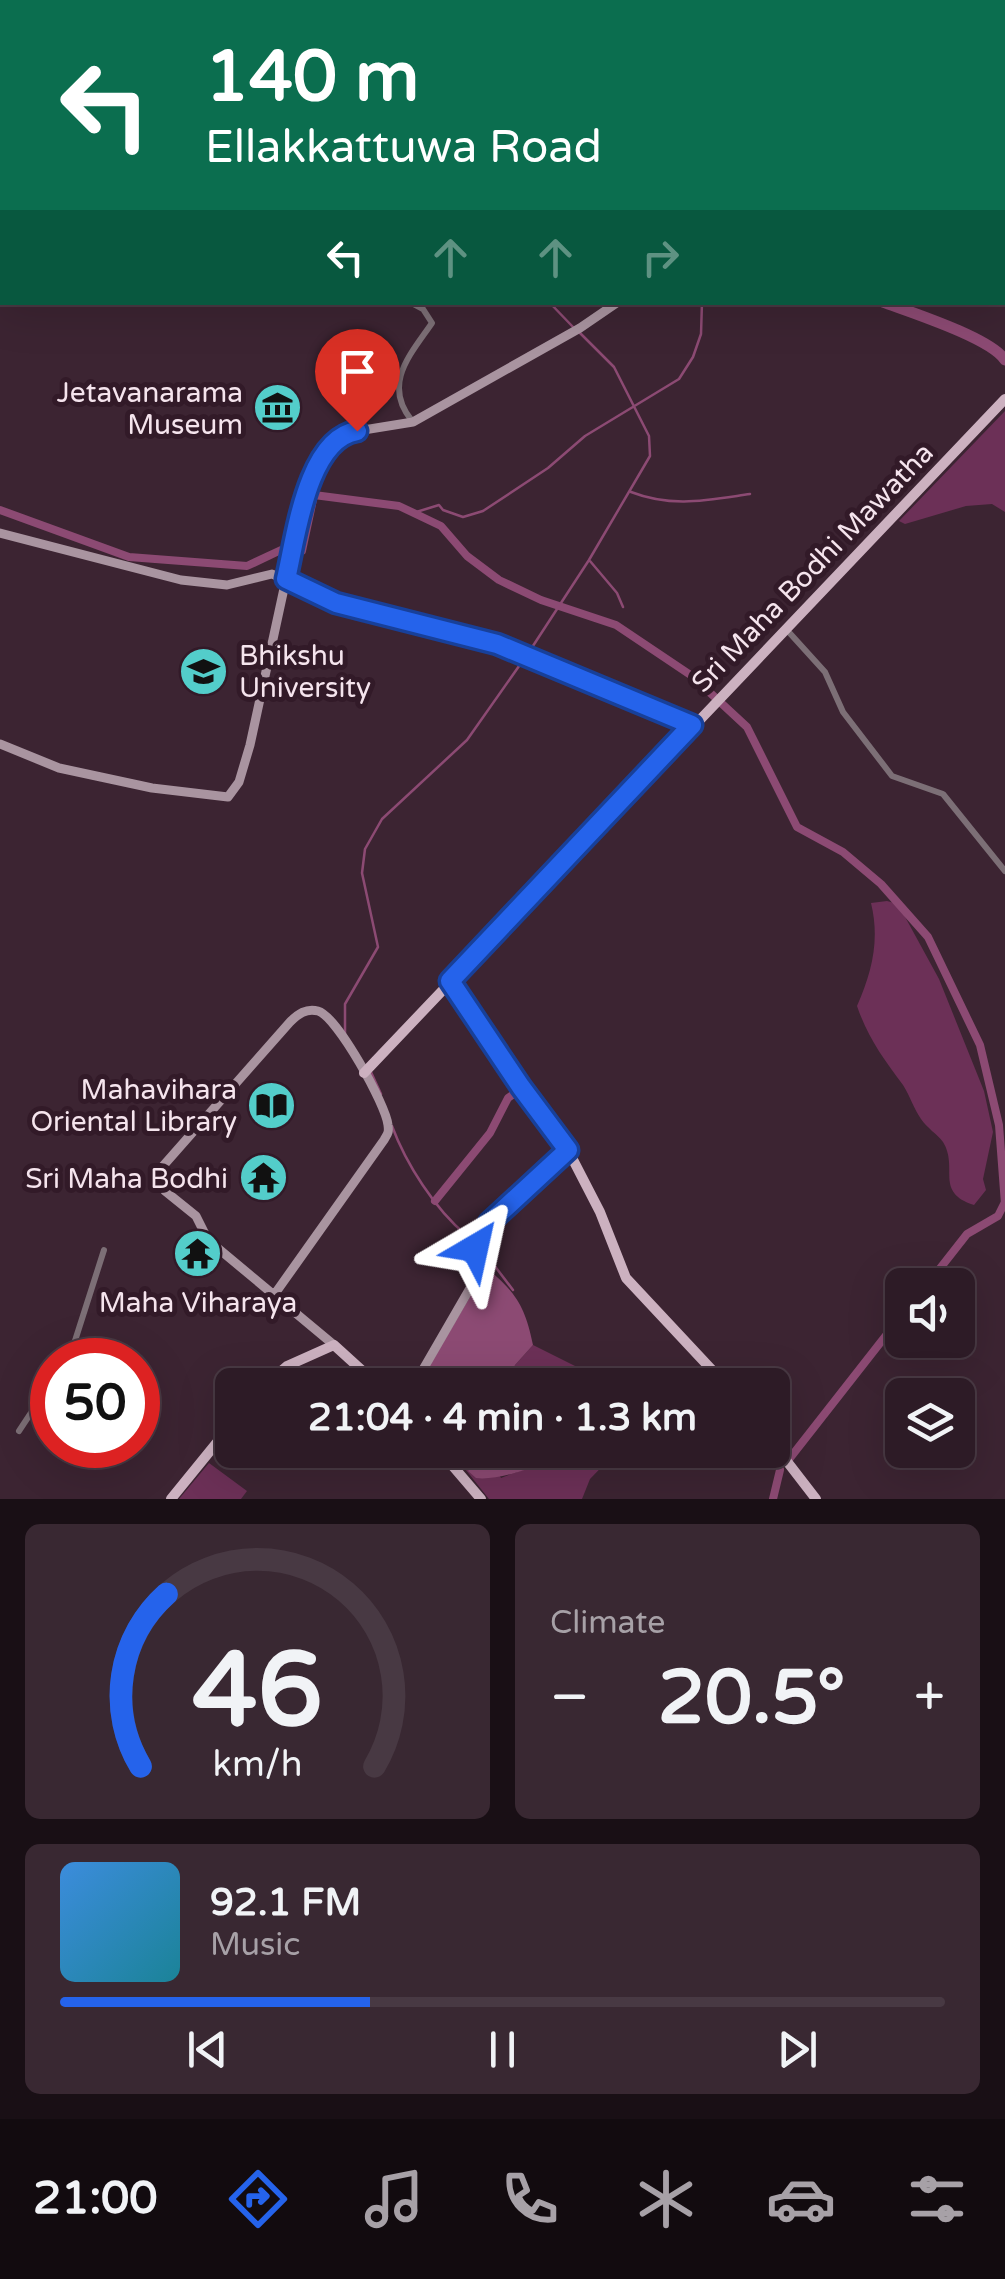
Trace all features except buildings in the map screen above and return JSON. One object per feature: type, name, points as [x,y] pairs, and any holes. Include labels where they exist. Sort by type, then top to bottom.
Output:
[{"type":"main road","points":[[0,744],[59,768],[152,788],[228,797],[239,782],[250,745],[293,546],[312,482],[330,444],[346,433],[413,422],[570,334],[613,305]]},
{"type":"main road","name":"Sri Maha Bodhi Mawatha","points":[[364,1073],[1005,400]]},
{"type":"main road","points":[[0,533],[180,580],[227,585],[267,573],[287,575],[336,603],[464,634],[518,652],[692,725]]},
{"type":"main road","points":[[450,981],[568,1150],[600,1212],[626,1278],[710,1368]]},
{"type":"main road","points":[[271,1292],[388,1134],[386,1114],[364,1073],[329,1018],[318,1011],[298,1014],[160,1170],[161,1188],[196,1216],[208,1240],[359,1368]]},
{"type":"main road","points":[[424,1368],[471,1288],[476,1244],[489,1223],[568,1150]]},
{"type":"main road","points":[[285,1368],[334,1345]]},
{"type":"main road","points":[[171,1499],[215,1445]]},
{"type":"main road","points":[[790,1465],[816,1499]]},
{"type":"main road","points":[[454,1468],[481,1499]]},
{"type":"street","points":[[413,422],[400,402],[397,388],[402,367],[432,324],[423,309],[416,305]]},
{"type":"street","points":[[786,628],[824,672],[843,712],[892,776],[942,794],[1005,871]]},
{"type":"street","points":[[76,1338],[104,1250]]},
{"type":"street","points":[[19,1431],[30,1414]]},
{"type":"shaded area","points":[[1005,411],[1005,512],[992,504],[966,506],[905,524],[899,521]]},
{"type":"shaded area","points":[[871,903],[898,904],[939,979],[984,1091],[993,1132],[983,1179],[986,1190],[974,1205],[955,1193],[943,1142],[919,1115],[871,1038],[857,1006],[873,956]]},
{"type":"shaded area","points":[[487,1268],[518,1301],[533,1345],[514,1368],[428,1368]]},
{"type":"shaded area","points":[[533,1345],[579,1368],[514,1368]]},
{"type":"shaded area","points":[[209,1463],[247,1491],[241,1499],[179,1499]]},
{"type":"shaded area","points":[[464,1468],[495,1468],[501,1478],[528,1468],[601,1468],[590,1479],[582,1499],[489,1499]]},
{"type":"shaded area","points":[[528,1468],[496,1477],[476,1478],[468,1471]]},
{"type":"waterway","points":[[552,305],[573,327]]},
{"type":"waterway","points":[[413,513],[439,505],[463,517],[483,511],[548,468],[585,436],[679,379],[701,334],[702,305]]},
{"type":"waterway","points":[[891,305],[984,343],[1005,360]]},
{"type":"waterway","points":[[529,652],[650,456],[649,436],[614,367],[579,332]]},
{"type":"waterway","points":[[631,492],[676,501],[750,494]]},
{"type":"waterway","points":[[0,510],[129,557],[247,566],[281,550],[302,551],[314,495],[399,506],[441,526],[467,556],[499,580],[541,600],[616,625],[692,676],[747,727],[797,827],[843,852],[881,884],[928,937],[980,1045],[999,1125],[1005,1204]]},
{"type":"waterway","points":[[590,561],[617,593],[623,607]]},
{"type":"waterway","points":[[345,1035],[345,1004],[378,947],[362,873],[365,849],[382,819],[467,740],[524,659]]},
{"type":"waterway","points":[[370,1070],[381,1094]]},
{"type":"waterway","points":[[435,1201],[490,1133],[508,1098],[515,1093]]},
{"type":"waterway","points":[[392,1126],[423,1185],[466,1235]]},
{"type":"waterway","points":[[940,1268],[967,1234],[998,1216],[1005,1202]]},
{"type":"waterway","points":[[481,1248],[513,1290]]},
{"type":"waterway","points":[[790,1458],[885,1337]]},
{"type":"waterway","points":[[773,1499],[780,1470]]},
{"type":"place","name":"Jetavanarama Museum","points":[[278,408]]},
{"type":"place","name":"Bhikshu University","points":[[204,671]]},
{"type":"place","name":"Mahavihara Oriental Library","points":[[272,1105]]},
{"type":"place","name":"Sri Maha Bodhi","points":[[263,1178]]},
{"type":"place","name":"Maha Viharaya","points":[[198,1254]]},
{"type":"route","points":[[357,431],[341,435],[322,457],[302,510],[286,579],[336,603],[497,644],[692,725],[450,981],[568,1150],[489,1223],[475,1248]]}]
